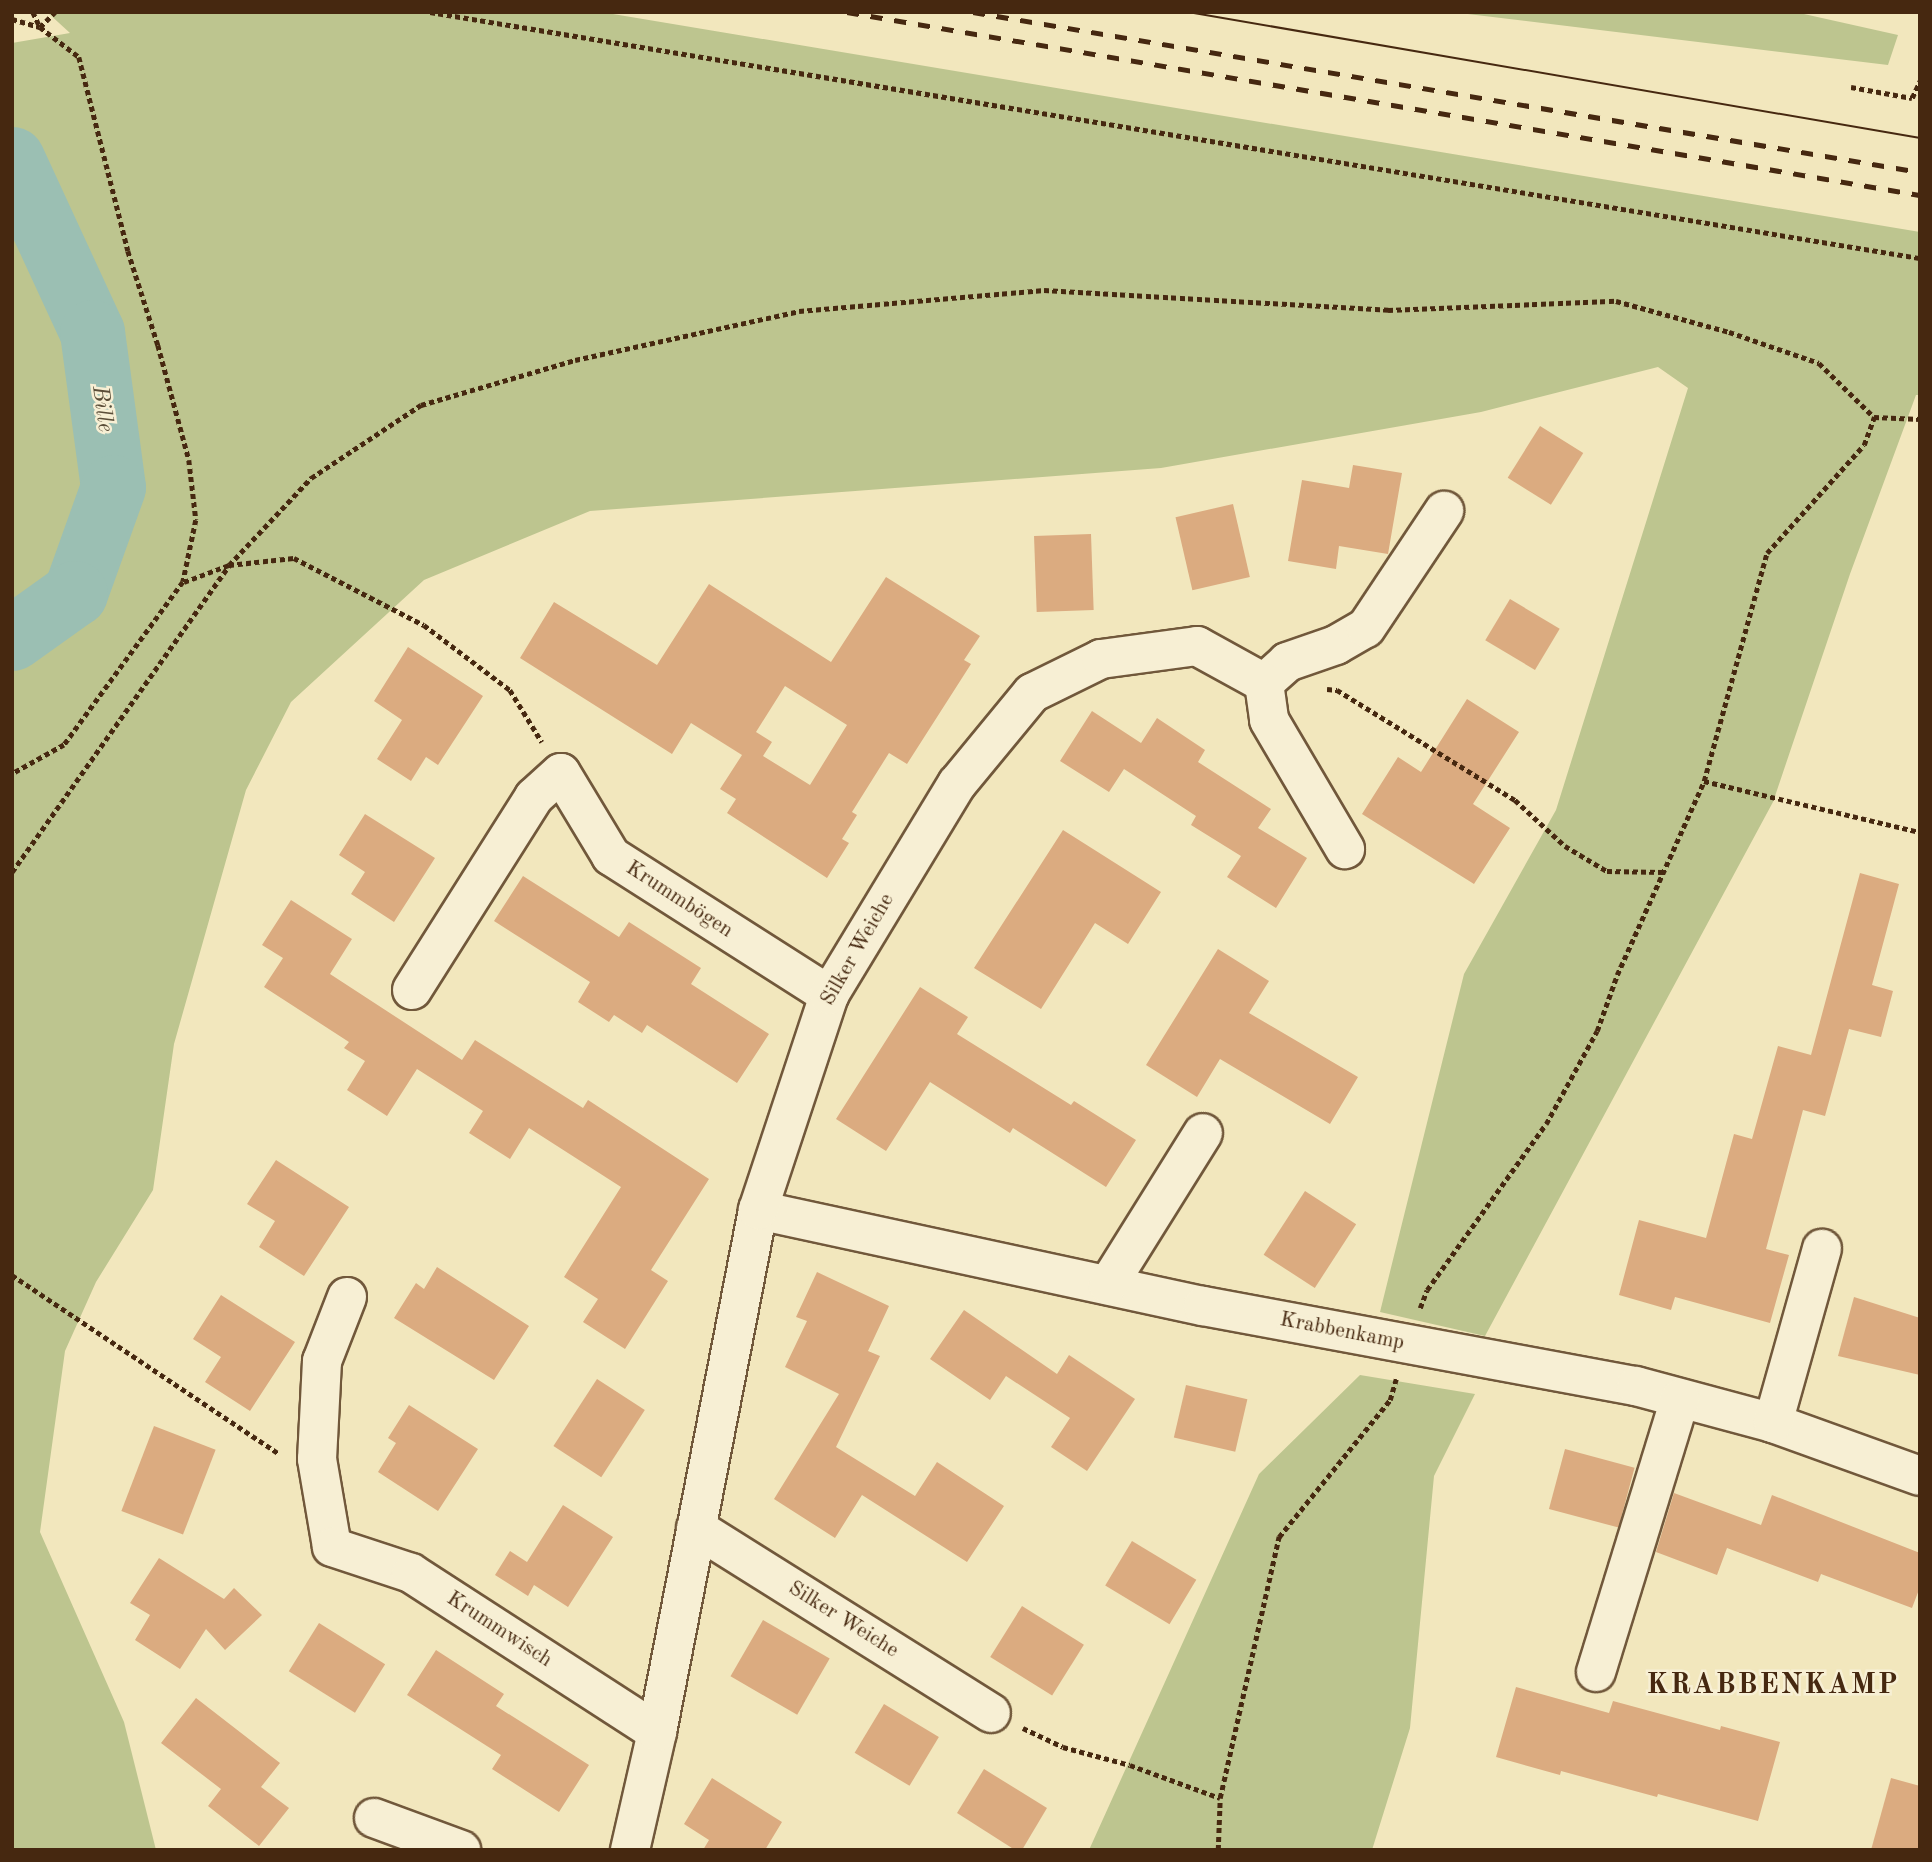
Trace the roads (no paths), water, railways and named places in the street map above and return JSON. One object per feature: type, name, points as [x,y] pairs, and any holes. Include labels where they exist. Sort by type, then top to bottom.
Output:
[{"type":"street","points":[[1345,849],[1269,720],[1264,683],[1287,662],[1335,645],[1366,628],[1444,510]]},
{"type":"street","name":"Silker Weiche","points":[[630,1850],[657,1732],[758,1210],[829,995],[957,784],[1032,693],[1101,659],[1197,646],[1264,683]]},
{"type":"street","name":"Krummbögen","points":[[412,990],[534,797],[562,773],[611,856],[829,995]]},
{"type":"street","points":[[1108,1285],[1203,1133]]},
{"type":"street","name":"Krabbenkamp","points":[[758,1210],[1108,1285],[1636,1386],[1773,1423],[1920,1476]]},
{"type":"street","points":[[1773,1423],[1822,1249]]},
{"type":"street","name":"Krummwisch","points":[[347,1297],[322,1361],[317,1459],[332,1547],[411,1573],[657,1732]]},
{"type":"street","points":[[1595,1672],[1680,1399]]},
{"type":"street","name":"Silker Weiche","points":[[696,1528],[991,1713]]},
{"type":"street","points":[[374,1818],[461,1850]]},
{"type":"waterway","name":"Bille","points":[[12,159],[92,332],[113,487],[75,593],[12,638]]},
{"type":"tram line","points":[[1188,12],[1920,138]]},
{"type":"railway","points":[[847,12],[1920,195]]},
{"type":"railway","points":[[973,12],[1920,172]]},
{"type":"district","name":"KRABBENKAMP","points":[[1773,1686]]}]
